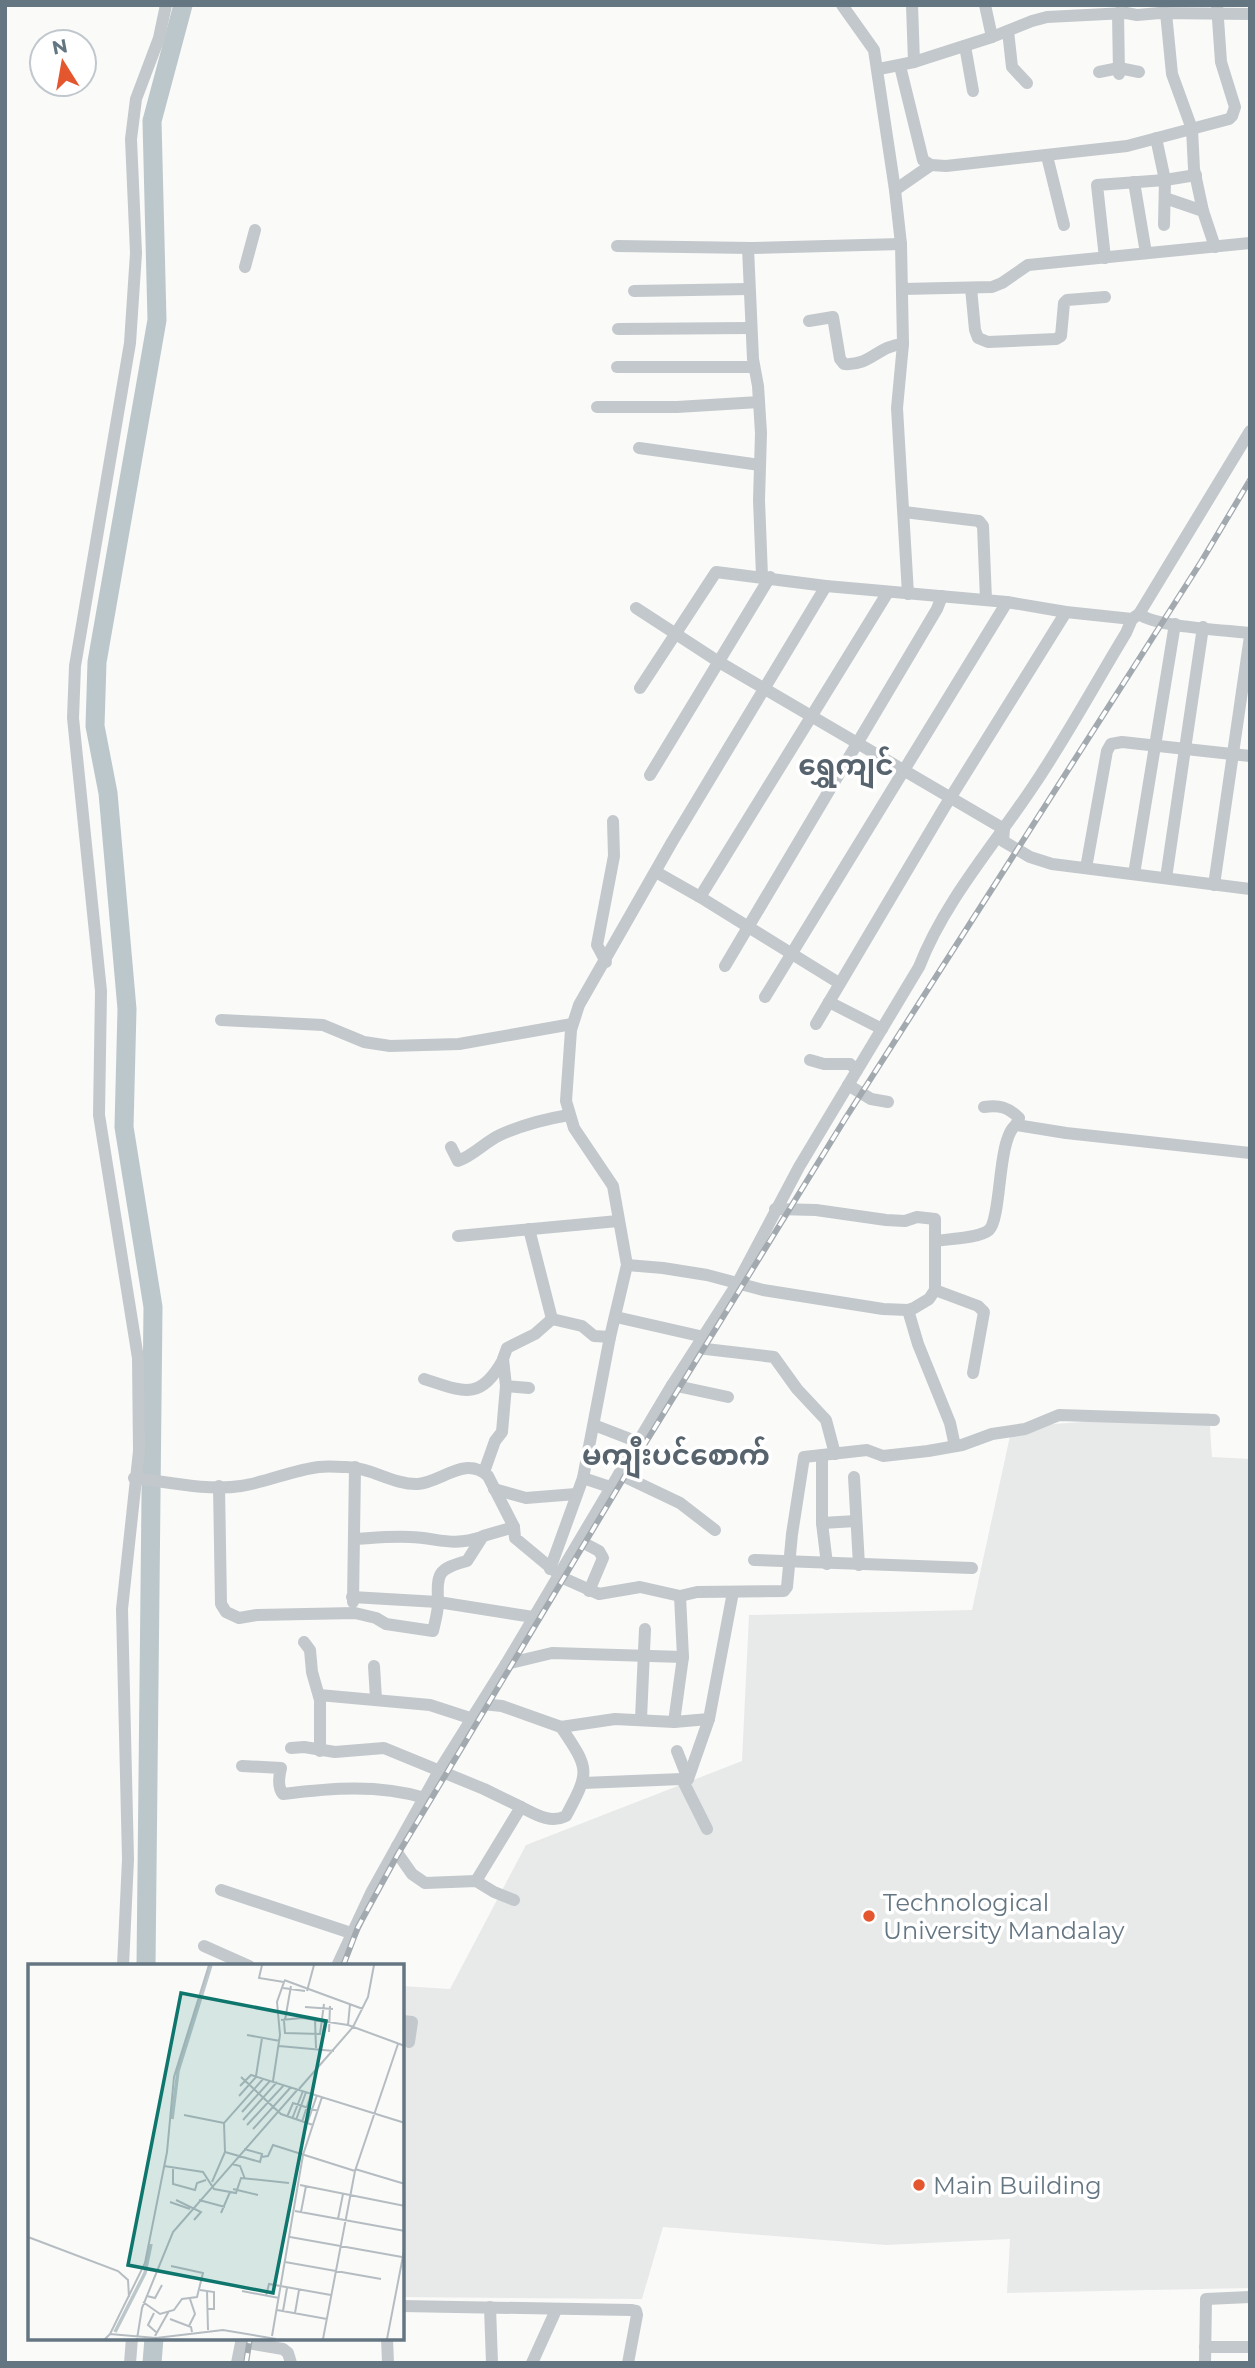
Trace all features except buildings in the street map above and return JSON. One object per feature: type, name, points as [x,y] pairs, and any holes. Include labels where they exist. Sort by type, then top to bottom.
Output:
[{"type":"street","points":[[123,1964],[128,1859],[122,1609],[139,1478],[138,1358],[99,1115],[101,991],[73,718],[75,666],[130,343],[136,253],[131,139],[136,99],[159,38],[166,5]]},
{"type":"street","points":[[842,5],[874,50],[879,69],[895,190],[901,244],[903,344],[897,408],[908,594]]},
{"type":"street","points":[[912,5],[914,62]]},
{"type":"street","points":[[985,5],[992,37]]},
{"type":"street","points":[[879,69],[900,66],[965,46],[1032,20],[1098,10],[1137,15],[1162,10],[1217,9],[1250,14]]},
{"type":"street","points":[[900,66],[923,160],[931,165],[946,166],[1127,146],[1229,120],[1232,116],[1234,107],[1219,46],[1217,9]]},
{"type":"street","points":[[1162,10],[1172,74],[1192,129],[1196,175],[1203,211],[1215,247]]},
{"type":"street","points":[[1118,13],[1119,71]]},
{"type":"street","points":[[1008,31],[1012,68],[1027,83]]},
{"type":"street","points":[[965,46],[973,91]]},
{"type":"street","points":[[1099,72],[1139,72]]},
{"type":"street","points":[[1218,89],[1224,74]]},
{"type":"street","points":[[1156,138],[1165,180],[1164,225]]},
{"type":"street","points":[[1047,156],[1064,225]]},
{"type":"street","points":[[895,190],[931,165]]},
{"type":"street","points":[[1105,258],[1097,185],[1196,175]]},
{"type":"street","points":[[1134,182],[1146,253]]},
{"type":"street","points":[[1165,198],[1203,211]]},
{"type":"street","points":[[245,267],[255,230]]},
{"type":"street","points":[[902,289],[992,287],[1028,265],[1250,243]]},
{"type":"street","points":[[617,246],[748,248],[901,244]]},
{"type":"street","points":[[650,775],[719,662],[766,577],[759,500],[761,433],[751,328],[748,248]]},
{"type":"street","points":[[971,288],[975,330],[978,338],[988,342],[1056,339],[1061,337],[1063,331],[1064,303],[1067,300],[1105,297]]},
{"type":"street","points":[[634,291],[749,289]]},
{"type":"street","points":[[809,321],[833,317],[840,359],[844,364],[856,365],[869,361],[881,349],[903,344]]},
{"type":"street","points":[[618,329],[751,328]]},
{"type":"street","points":[[617,367],[754,367]]},
{"type":"street","points":[[597,407],[677,407],[759,402]]},
{"type":"street","points":[[554,1572],[580,1541],[610,1487],[737,1284],[775,1209],[919,967],[931,938],[1055,751],[1250,431]]},
{"type":"street","points":[[639,448],[760,465]]},
{"type":"street","points":[[904,512],[979,521],[983,526],[986,600]]},
{"type":"street","points":[[640,688],[716,572],[826,586],[1007,602],[1066,612],[1135,616],[1250,634],[1214,885]]},
{"type":"street","points":[[337,1964],[351,1933],[439,1771],[533,1617],[554,1572],[583,1478],[626,1265],[614,1186],[574,1128],[569,1115],[566,1101],[567,1066],[572,1024],[579,1005],[656,872],[826,586]]},
{"type":"street","points":[[700,897],[888,592]]},
{"type":"street","points":[[725,966],[937,610],[942,596]]},
{"type":"street","points":[[765,998],[1007,602]]},
{"type":"street","points":[[636,608],[719,662],[1004,829]]},
{"type":"street","points":[[816,1024],[950,798],[1066,612]]},
{"type":"street","points":[[1134,874],[1175,624]]},
{"type":"street","points":[[1166,878],[1203,627]]},
{"type":"street","points":[[1086,868],[1107,751],[1111,744],[1122,742],[1250,756]]},
{"type":"street","points":[[606,962],[597,945],[614,856],[613,821]]},
{"type":"street","points":[[1004,829],[1003,841],[1030,857],[1052,863],[1250,889]]},
{"type":"street","points":[[656,872],[839,983]]},
{"type":"street","points":[[829,1002],[882,1029]]},
{"type":"street","points":[[221,1020],[323,1025],[364,1042],[390,1046],[459,1044],[572,1024]]},
{"type":"street","points":[[810,1060],[824,1064],[850,1064],[857,1070]]},
{"type":"street","points":[[848,1085],[871,1099],[888,1102]]},
{"type":"street","points":[[935,1241],[978,1235],[990,1229],[995,1219],[996,1196],[1007,1143],[1019,1118],[1010,1109],[998,1105],[984,1107]]},
{"type":"street","points":[[451,1147],[458,1161],[500,1135],[542,1120],[569,1115]]},
{"type":"street","points":[[1016,1125],[1250,1153]]},
{"type":"street","points":[[626,1265],[707,1275],[737,1284],[846,1304],[908,1310],[929,1299],[935,1290],[934,1219],[917,1217],[905,1221],[886,1220],[817,1210],[775,1209]]},
{"type":"street","points":[[458,1236],[618,1221]]},
{"type":"street","points":[[529,1229],[552,1319]]},
{"type":"street","points":[[935,1290],[978,1306],[984,1312],[973,1373]]},
{"type":"street","points":[[908,1310],[918,1343],[950,1423],[955,1446]]},
{"type":"street","points":[[616,1318],[701,1343],[774,1357],[797,1389],[826,1420],[828,1454],[822,1523],[827,1564]]},
{"type":"street","points":[[552,1319],[582,1326],[594,1336],[610,1337]]},
{"type":"street","points":[[424,1379],[453,1389],[470,1390],[482,1387],[494,1376],[507,1348],[536,1334],[552,1319]]},
{"type":"street","points":[[484,1472],[495,1441],[502,1432],[506,1386],[503,1359]]},
{"type":"street","points":[[673,1385],[728,1397]]},
{"type":"street","points":[[506,1386],[529,1388]]},
{"type":"street","points":[[139,1478],[239,1486],[319,1467],[355,1467],[421,1484],[453,1470],[471,1468],[484,1472],[514,1527],[515,1538],[554,1572],[589,1591],[605,1594],[640,1587],[680,1596],[697,1592],[786,1590],[803,1458],[867,1450],[892,1456],[955,1446],[992,1434],[1025,1429],[1059,1415],[1214,1420]]},
{"type":"street","points":[[594,1425],[638,1442]]},
{"type":"street","points":[[355,1467],[352,1597],[355,1613]]},
{"type":"street","points":[[619,1474],[680,1503],[715,1530]]},
{"type":"street","points":[[854,1477],[859,1565]]},
{"type":"street","points":[[583,1478],[610,1487]]},
{"type":"street","points":[[219,1486],[221,1604],[226,1612],[239,1618],[257,1615],[355,1613],[376,1618],[386,1624],[433,1631],[438,1602],[436,1584],[441,1571],[467,1561],[483,1536]]},
{"type":"street","points":[[494,1489],[526,1499],[576,1494]]},
{"type":"street","points":[[822,1523],[856,1521]]},
{"type":"street","points":[[354,1538],[407,1537],[449,1543],[465,1542],[514,1527]]},
{"type":"street","points":[[580,1541],[599,1551],[603,1558],[589,1591]]},
{"type":"street","points":[[754,1560],[972,1568]]},
{"type":"street","points":[[685,1779],[709,1719],[733,1592]]},
{"type":"street","points":[[674,1722],[683,1657],[680,1596]]},
{"type":"street","points":[[352,1597],[438,1602],[533,1617]]},
{"type":"street","points":[[641,1719],[645,1629]]},
{"type":"street","points":[[304,1643],[310,1650],[312,1672],[319,1695],[320,1751]]},
{"type":"street","points":[[506,1664],[552,1653],[683,1657]]},
{"type":"street","points":[[374,1666],[376,1699]]},
{"type":"street","points":[[319,1695],[430,1705],[473,1719]]},
{"type":"street","points":[[482,1704],[502,1706],[561,1727],[615,1719],[674,1722],[709,1719]]},
{"type":"street","points":[[291,1748],[304,1747],[320,1751],[384,1748],[484,1788],[542,1818],[562,1818],[566,1816],[585,1776],[581,1759],[561,1727]]},
{"type":"street","points":[[677,1751],[685,1779],[707,1829]]},
{"type":"street","points":[[242,1766],[281,1768],[279,1777],[284,1794],[343,1788],[381,1788],[425,1798]]},
{"type":"street","points":[[583,1783],[685,1779]]},
{"type":"street","points":[[477,1881],[521,1807]]},
{"type":"street","points":[[397,1846],[398,1854],[412,1874],[425,1883],[438,1885],[477,1881],[494,1892],[514,1899]]},
{"type":"street","points":[[220,1889],[351,1933]]},
{"type":"street","points":[[204,1946],[246,1964]]},
{"type":"street","points":[[404,2021],[412,2022],[413,2025],[409,2042]]},
{"type":"street","points":[[1205,2363],[1206,2300],[1250,2297]]},
{"type":"street","points":[[404,2306],[636,2311],[628,2363]]},
{"type":"street","points":[[490,2307],[492,2363]]},
{"type":"street","points":[[532,2363],[556,2310]]},
{"type":"street","points":[[130,2363],[132,2340]]},
{"type":"street","points":[[237,2363],[242,2340],[283,2349],[288,2353],[291,2363]]},
{"type":"street","points":[[387,2340],[388,2363]]},
{"type":"street","points":[[1205,2347],[1250,2347]]},
{"type":"shaded area","name":"Technological University Mandalay","points":[[1209,1413],[1212,1457],[1250,1459],[1250,2288],[1007,2293],[1010,2239],[886,2245],[663,2227],[642,2299],[404,2297],[404,1986],[450,1989],[526,1845],[742,1761],[749,1615],[972,1610],[1012,1427]]},
{"type":"waterway","points":[[146,1964],[153,1307],[124,1127],[127,1009],[108,793],[95,726],[97,662],[157,320],[152,121],[183,5]]},
{"type":"waterway","points":[[152,2363],[154,2340]]},
{"type":"railway","points":[[344,1964],[358,1927],[398,1854],[625,1476],[845,1119],[1201,562],[1250,480]]},
{"type":"railway","points":[[246,2363],[250,2340]]},
{"type":"place","name":"Technological University Mandalay","points":[[869,1916]]},
{"type":"place","name":"Main Building","points":[[919,2185]]},
{"type":"district","name":"ရွှေကျင်","points":[[846,765]]},
{"type":"district","name":"မကျီးပင်စောက်","points":[[676,1455]]}]
